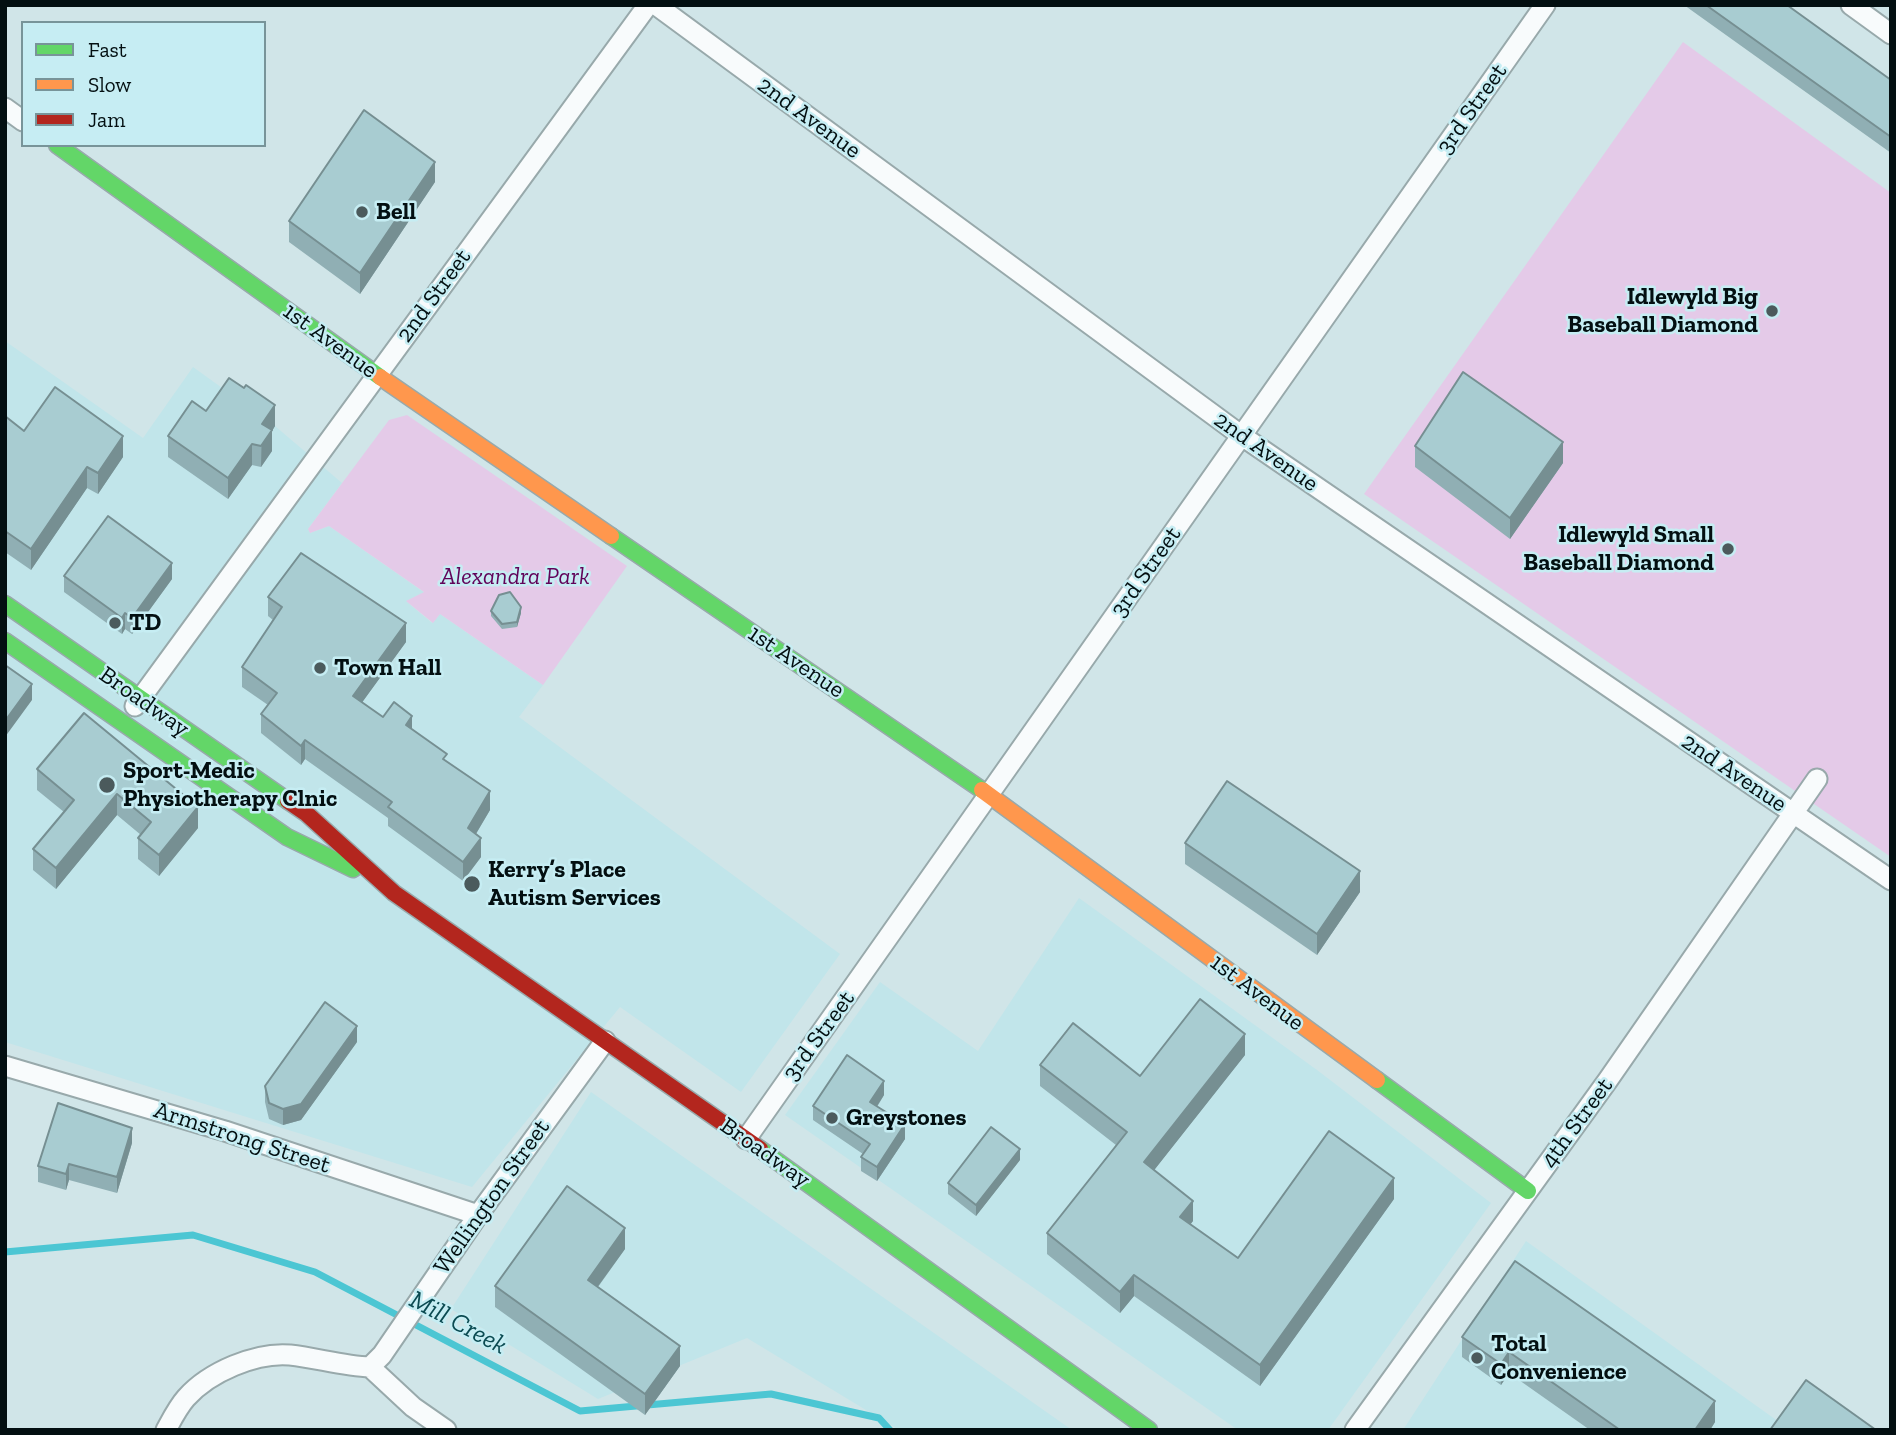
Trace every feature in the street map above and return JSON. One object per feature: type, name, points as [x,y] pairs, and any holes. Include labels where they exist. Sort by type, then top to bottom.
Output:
[{"type":"main road","name":"1st Avenue","points":[[60,147],[377,375],[988,794],[1528,1191]]},
{"type":"main road","name":"Broadway","points":[[5,604],[307,814],[378,881],[746,1139],[1149,1430]]},
{"type":"main road","name":"Broadway","points":[[5,641],[287,837],[378,881]]},
{"type":"street","name":"2nd Street","points":[[123,725],[648,5]]},
{"type":"street","name":"2nd Avenue","points":[[656,5],[1242,436],[1891,880]]},
{"type":"street","name":"3rd Street","points":[[746,1139],[1545,5]]},
{"type":"street","points":[[1851,5],[1891,34]]},
{"type":"street","points":[[5,108],[21,120]]},
{"type":"street","name":"4th Street","points":[[1355,1430],[1795,815],[1817,779]]},
{"type":"street","name":"Wellington Street","points":[[370,1367],[383,1355],[478,1215],[605,1041]]},
{"type":"street","name":"Armstrong Street","points":[[5,1066],[225,1131],[478,1215]]},
{"type":"street","points":[[166,1430],[186,1398],[221,1372],[282,1355],[370,1367],[413,1407],[446,1430]]},
{"type":"shaded area","points":[[5,341],[143,438],[193,367],[275,426],[342,483],[308,529],[310,533],[329,526],[425,593],[407,602],[432,623],[440,614],[543,685],[519,717],[840,954],[741,1092],[620,1007],[472,1187],[5,1042]]},
{"type":"shaded area","points":[[1079,898],[1317,1070],[1491,1203],[1328,1430],[1238,1430],[785,1115],[880,982],[978,1051]]},
{"type":"shaded area","points":[[591,1092],[1072,1430],[899,1430],[747,1338],[598,1399],[451,1309]]},
{"type":"shaded area","points":[[1526,1241],[1779,1422],[1874,1430],[1403,1430]]},
{"type":"green space","points":[[1683,42],[1891,193],[1891,857],[1364,494]]},
{"type":"green space","name":"Alexandra Park","points":[[407,415],[627,566],[543,685],[440,614],[433,623],[406,601],[424,592],[329,526],[310,533],[308,529],[389,420]]},
{"type":"building","points":[[1706,5],[1787,5],[1891,80],[1891,137]]},
{"type":"building","name":"Bell","points":[[364,110],[435,162],[360,273],[289,221]]},
{"type":"building","points":[[1463,372],[1563,442],[1510,518],[1415,446]]},
{"type":"building","points":[[229,378],[244,388],[246,385],[275,405],[262,424],[272,430],[261,446],[252,444],[228,478],[168,436],[192,401],[206,411]]},
{"type":"building","points":[[55,387],[123,436],[98,473],[87,467],[31,549],[5,531],[5,416],[24,431]]},
{"type":"building","points":[[108,516],[172,563],[132,618],[125,613],[122,618],[64,576]]},
{"type":"building","points":[[301,553],[406,623],[353,696],[383,717],[394,702],[412,716],[406,725],[447,754],[443,759],[490,791],[468,828],[481,838],[463,862],[388,807],[392,802],[305,740],[301,746],[261,714],[277,693],[242,667],[282,607],[268,597]]},
{"type":"building","points":[[510,592],[521,607],[517,622],[502,624],[491,611],[499,595]]},
{"type":"building","points":[[5,665],[32,684],[5,721]]},
{"type":"building","points":[[84,713],[198,807],[159,855],[138,838],[151,822],[117,794],[56,868],[33,849],[74,800],[37,769]]},
{"type":"building","points":[[1227,781],[1360,871],[1317,934],[1185,843]]},
{"type":"building","points":[[1200,999],[1245,1034],[1144,1162],[1193,1201],[1180,1217],[1238,1258],[1329,1131],[1394,1178],[1260,1365],[1134,1275],[1120,1292],[1047,1233],[1127,1132],[1040,1065],[1073,1023],[1140,1076]]},
{"type":"building","points":[[325,1002],[357,1026],[301,1104],[283,1109],[269,1103],[265,1086]]},
{"type":"building","points":[[847,1055],[884,1081],[870,1102],[905,1124],[877,1167],[861,1157],[870,1144],[813,1106]]},
{"type":"building","points":[[58,1103],[132,1128],[117,1177],[69,1164],[66,1174],[38,1166]]},
{"type":"building","points":[[991,1127],[1020,1149],[976,1205],[948,1183]]},
{"type":"building","points":[[567,1186],[625,1228],[588,1280],[680,1346],[645,1394],[495,1286]]},
{"type":"building","points":[[1515,1261],[1715,1401],[1695,1430],[1620,1430],[1509,1352],[1501,1364],[1462,1337]]},
{"type":"building","points":[[1806,1380],[1876,1430],[1770,1430]]},
{"type":"waterway","name":"Mill Creek","points":[[5,1252],[193,1235],[315,1272],[580,1411],[771,1394],[879,1418],[890,1430]]},
{"type":"traffic: fast","points":[[60,147],[380,377]]},
{"type":"traffic: fast","points":[[611,536],[982,790]]},
{"type":"traffic: fast","points":[[5,604],[288,801]]},
{"type":"traffic: fast","points":[[5,641],[287,837],[353,869]]},
{"type":"traffic: fast","points":[[1377,1080],[1528,1191]]},
{"type":"traffic: fast","points":[[760,1149],[1149,1430]]},
{"type":"traffic: slow","points":[[380,377],[611,536]]},
{"type":"traffic: slow","points":[[982,790],[1377,1080]]},
{"type":"traffic: jam","points":[[288,801],[307,814],[394,893],[760,1149]]},
{"type":"place","name":"Bell","points":[[362,212]]},
{"type":"place","name":"Idlewyld Big Baseball Diamond","points":[[1772,311]]},
{"type":"place","name":"Idlewyld Small Baseball Diamond","points":[[1728,549]]},
{"type":"place","name":"TD","points":[[115,623]]},
{"type":"place","name":"Town Hall","points":[[320,668]]},
{"type":"place","name":"Sport-Medic Physiotherapy Clnic","points":[[107,785]]},
{"type":"place","name":"Kerry’s Place Autism Services","points":[[472,884]]},
{"type":"place","name":"Greystones","points":[[832,1118]]},
{"type":"place","name":"Total Convenience","points":[[1477,1358]]}]
